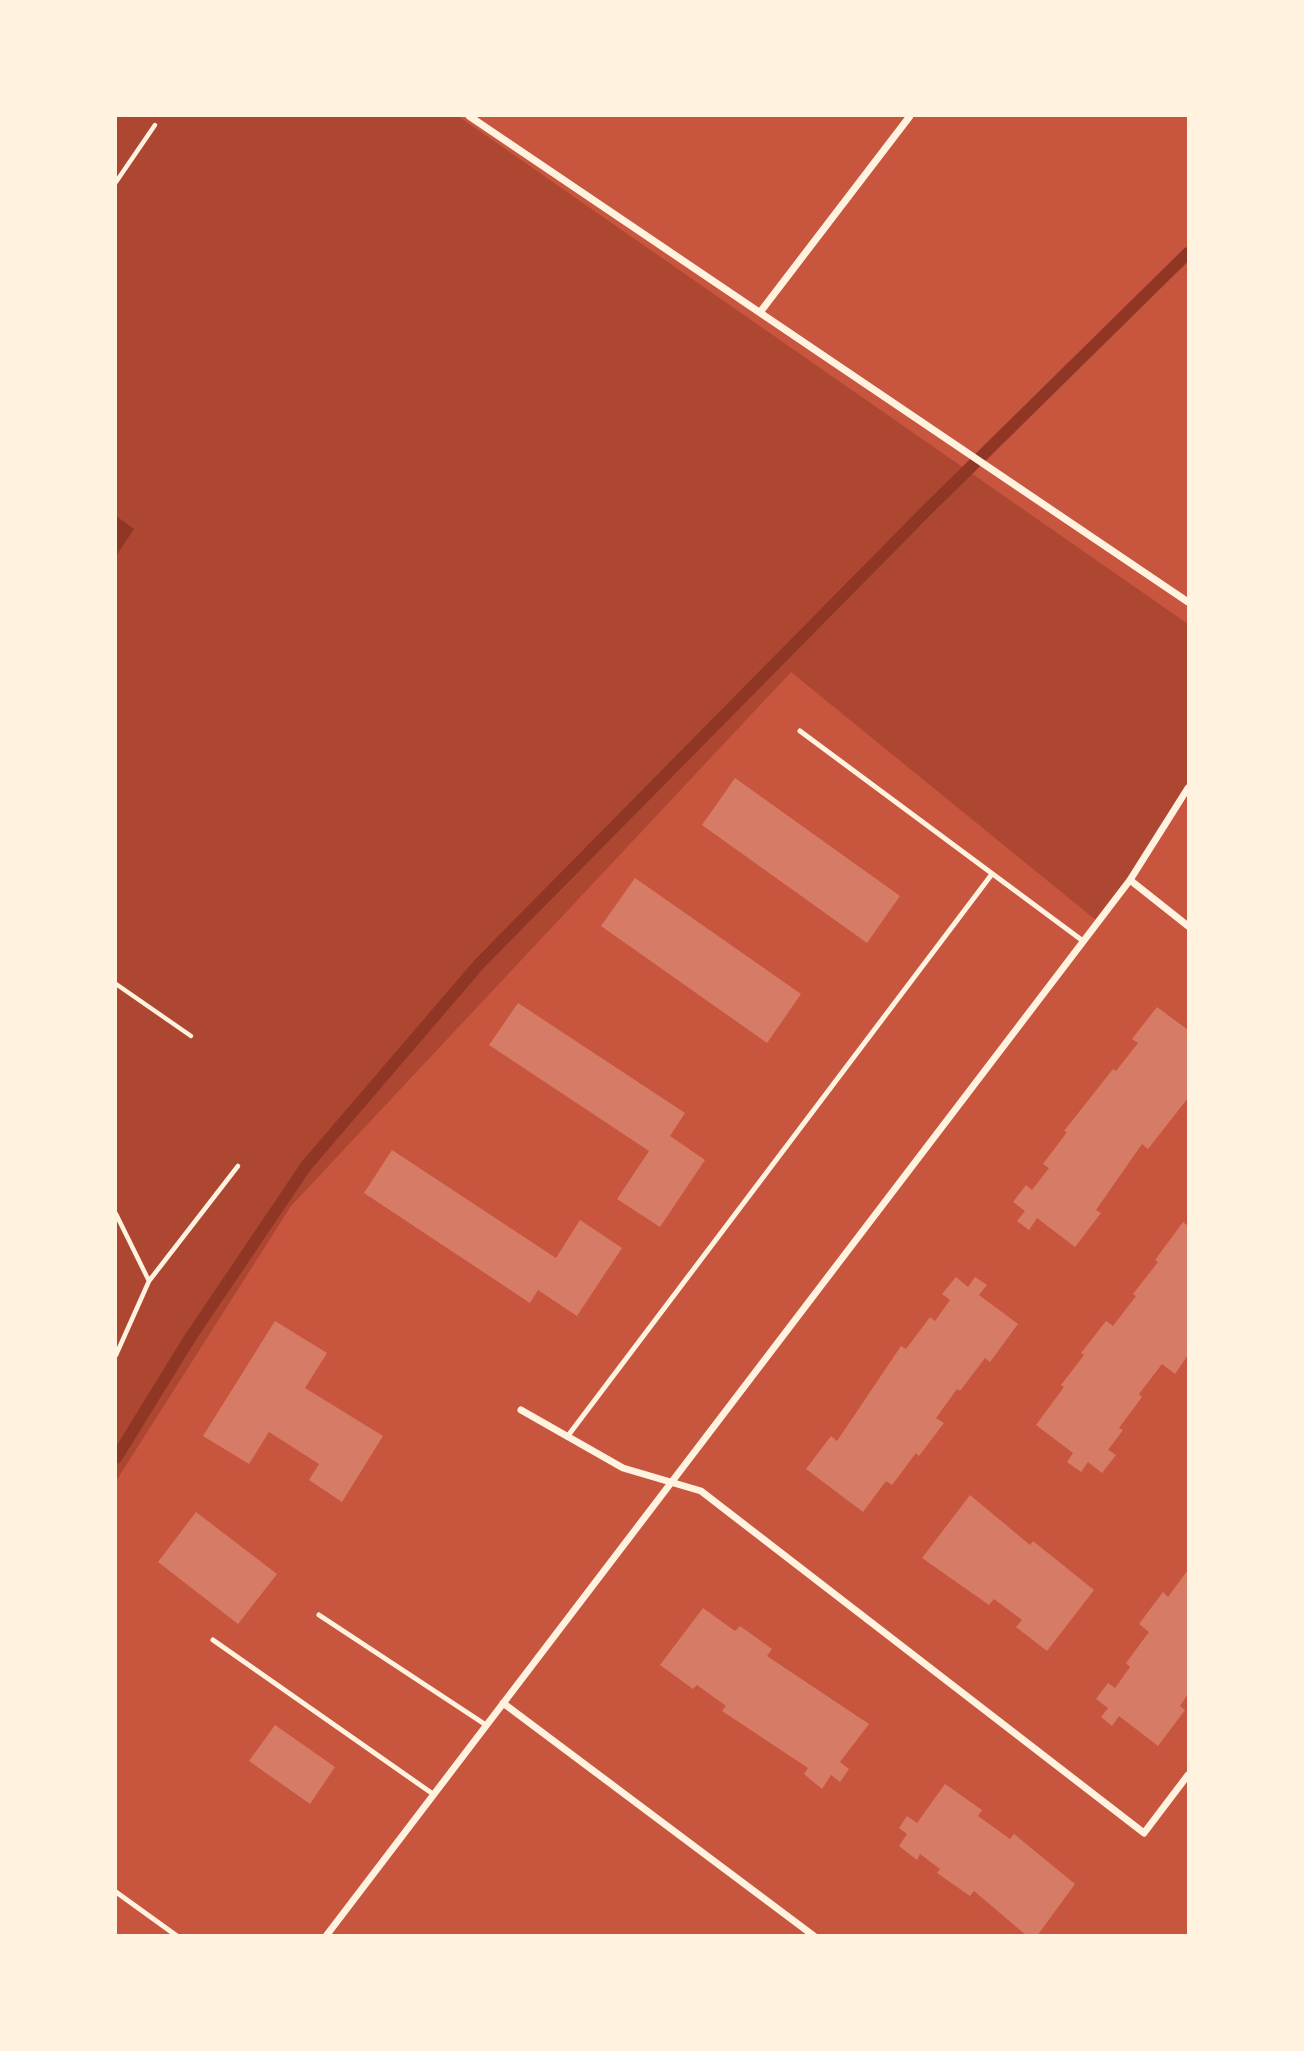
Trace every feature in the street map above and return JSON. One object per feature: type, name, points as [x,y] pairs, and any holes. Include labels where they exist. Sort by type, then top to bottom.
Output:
[{"type":"street","points":[[469,116],[1188,602]]},
{"type":"street","points":[[761,311],[910,116]]},
{"type":"street","points":[[326,1936],[1130,880],[1188,788]]},
{"type":"street","points":[[1130,880],[1188,926]]},
{"type":"street","points":[[521,1410],[623,1468],[701,1491],[1144,1833],[1188,1775]]},
{"type":"street","points":[[503,1703],[814,1936]]},
{"type":"lane","points":[[800,731],[1083,941]]},
{"type":"lane","points":[[567,1437],[992,874]]},
{"type":"lane","points":[[319,1615],[486,1725]]},
{"type":"lane","points":[[213,1640],[433,1794]]},
{"type":"lane","points":[[116,1892],[177,1936]]},
{"type":"path","points":[[116,182],[155,125]]},
{"type":"path","points":[[116,984],[191,1035]]},
{"type":"path","points":[[116,1355],[149,1281],[238,1166]]},
{"type":"path","points":[[116,1214],[149,1281]]},
{"type":"shaded area","points":[[116,116],[458,116],[1188,624],[1188,796],[1097,921],[791,672],[291,1206],[116,1481]]},
{"type":"shaded area","points":[[116,516],[134,529],[116,556]]},
{"type":"building","points":[[735,778],[900,896],[867,943],[702,825]]},
{"type":"building","points":[[635,878],[801,994],[767,1043],[601,926]]},
{"type":"building","points":[[518,1003],[685,1113],[670,1136],[705,1160],[660,1227],[617,1199],[649,1151],[489,1045]]},
{"type":"building","points":[[1157,1007],[1188,1030],[1188,1098],[1148,1149],[1142,1144],[1096,1210],[1101,1213],[1075,1247],[1037,1218],[1029,1230],[1017,1221],[1025,1211],[1013,1202],[1026,1185],[1032,1190],[1049,1168],[1043,1164],[1067,1132],[1064,1131],[1113,1069],[1116,1071],[1138,1043],[1132,1039]]},
{"type":"building","points":[[392,1150],[556,1258],[580,1220],[622,1248],[577,1316],[538,1290],[530,1303],[364,1193]]},
{"type":"building","points":[[1183,1222],[1188,1226],[1188,1355],[1175,1374],[1162,1364],[1139,1394],[1142,1397],[1119,1428],[1123,1430],[1108,1450],[1116,1455],[1102,1473],[1088,1462],[1081,1472],[1067,1462],[1073,1453],[1036,1425],[1084,1355],[1081,1353],[1106,1321],[1113,1326],[1136,1296],[1133,1294],[1158,1262],[1155,1260]]},
{"type":"building","points":[[956,1277],[968,1287],[975,1277],[987,1285],[979,1295],[1018,1324],[990,1362],[985,1358],[960,1391],[957,1389],[936,1418],[944,1423],[919,1456],[916,1453],[892,1485],[886,1481],[863,1512],[806,1469],[831,1436],[837,1441],[901,1346],[906,1349],[930,1317],[935,1321],[950,1300],[942,1294]]},
{"type":"building","points":[[275,1321],[327,1353],[305,1388],[383,1436],[342,1502],[309,1480],[319,1464],[269,1432],[249,1464],[203,1436]]},
{"type":"building","points":[[970,1495],[1030,1545],[1033,1541],[1094,1590],[1047,1651],[1016,1627],[1022,1620],[994,1599],[989,1605],[922,1558]]},
{"type":"building","points":[[196,1512],[277,1574],[238,1624],[158,1562]]},
{"type":"building","points":[[1188,1570],[1188,1694],[1180,1706],[1185,1710],[1158,1746],[1119,1716],[1112,1726],[1101,1717],[1108,1708],[1096,1699],[1108,1683],[1115,1688],[1130,1667],[1126,1663],[1149,1632],[1139,1624],[1163,1592],[1168,1597]]},
{"type":"building","points":[[703,1608],[735,1631],[740,1626],[772,1649],[767,1656],[869,1724],[840,1762],[849,1769],[840,1782],[831,1775],[822,1789],[804,1774],[808,1768],[722,1711],[726,1706],[697,1685],[693,1689],[660,1665]]},
{"type":"building","points":[[275,1725],[335,1767],[310,1804],[249,1761]]},
{"type":"building","points":[[945,1784],[982,1810],[978,1816],[1010,1839],[1014,1834],[1075,1884],[1037,1936],[1027,1936],[974,1891],[970,1896],[937,1873],[940,1869],[920,1854],[917,1860],[899,1846],[907,1834],[899,1828],[907,1816],[917,1823]]},
{"type":"waterway","points":[[116,1458],[190,1338],[306,1166],[480,963],[926,511],[1188,253]]}]
